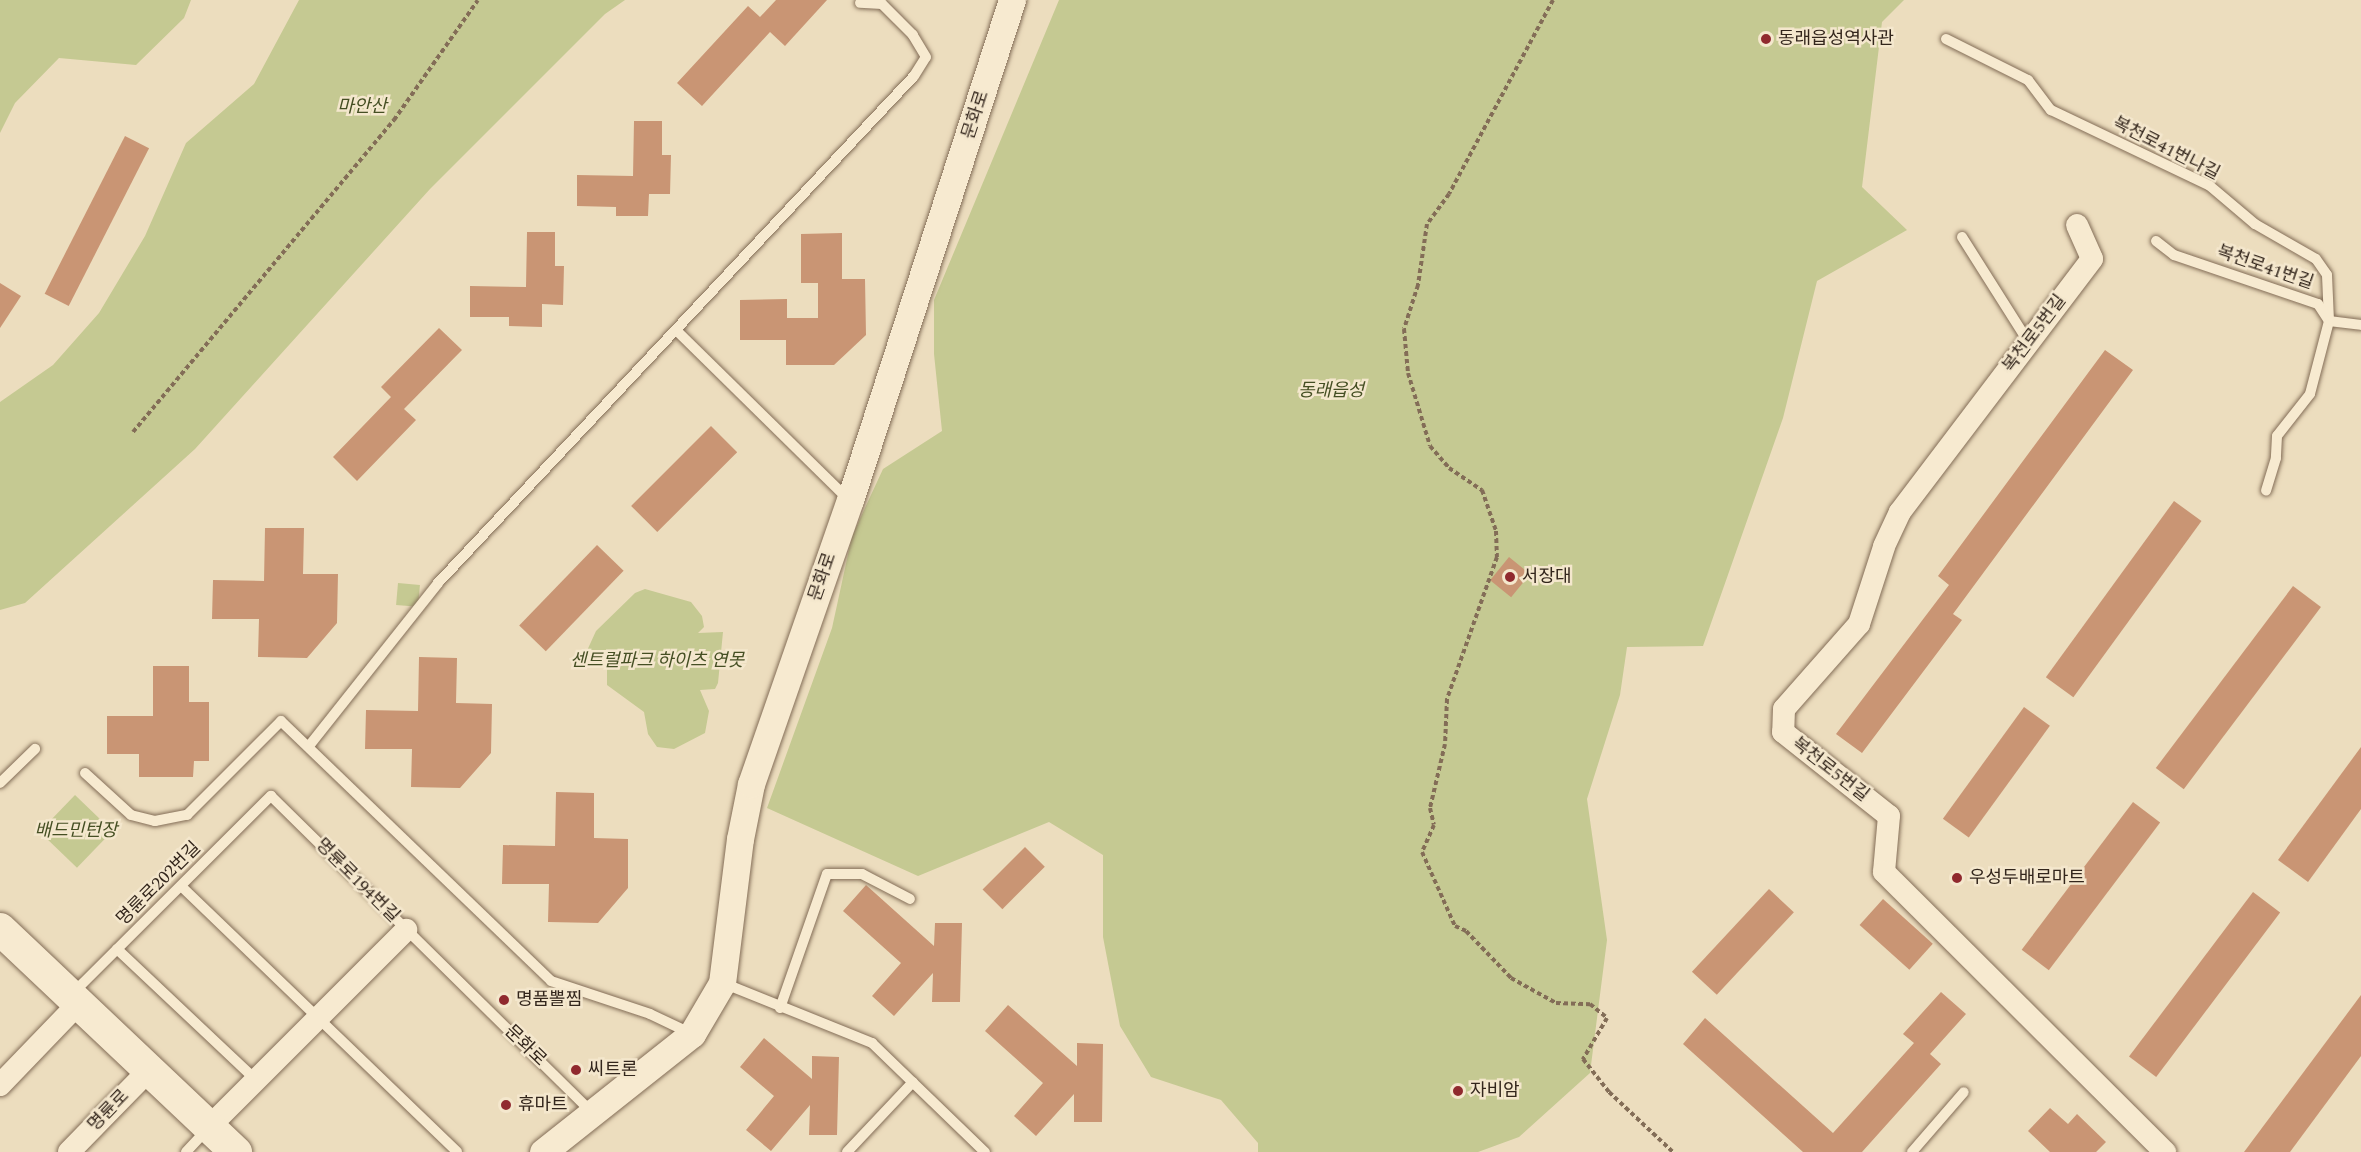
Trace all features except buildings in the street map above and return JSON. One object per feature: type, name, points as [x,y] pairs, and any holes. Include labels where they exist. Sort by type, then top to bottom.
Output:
[{"type":"main road","points":[[4,940],[75,999],[236,1152]]},
{"type":"street","name":"문화로","points":[[543,1152],[692,1034],[722,983],[740,839],[751,784],[850,500],[1012,0]]},
{"type":"street","name":"복천로5번길","points":[[2077,225],[2092,259],[1900,512],[1884,547],[1859,624],[1784,709],[1783,732],[1888,816],[1884,872],[2164,1152]]},
{"type":"street","name":"명륜로194번길","points":[[209,1127],[406,930]]},
{"type":"street","points":[[0,1085],[75,999]]},
{"type":"street","name":"명륜로","points":[[69,1152],[149,1070]]},
{"type":"lane","points":[[309,746],[438,583],[914,76],[926,57],[892,10],[882,3],[860,3]]},
{"type":"lane","name":"복천로41번나길","points":[[1946,39],[2028,80],[2051,110],[2210,186],[2255,224],[2316,259],[2327,275],[2329,321],[2310,394],[2277,436],[2276,458],[2266,491]]},
{"type":"lane","points":[[1962,237],[2029,343]]},
{"type":"lane","name":"복천로41번길","points":[[2156,241],[2174,255],[2318,304],[2329,321]]},
{"type":"lane","points":[[2329,321],[2361,326]]},
{"type":"lane","points":[[676,330],[850,500]]},
{"type":"lane","points":[[85,773],[131,815],[156,821],[187,815],[281,721],[551,981],[650,1014],[692,1034]]},
{"type":"lane","points":[[0,783],[34,749]]},
{"type":"lane","points":[[0,766],[9,774]]},
{"type":"lane","name":"명륜로202번길","points":[[75,999],[117,949],[272,796]]},
{"type":"lane","name":"명륜로194번길","points":[[272,796],[406,930]]},
{"type":"lane","points":[[780,1008],[827,874],[862,874],[910,899]]},
{"type":"lane","points":[[181,886],[457,1152]]},
{"type":"lane","name":"문화로","points":[[406,930],[592,1113]]},
{"type":"lane","points":[[117,949],[256,1080]]},
{"type":"lane","points":[[722,983],[872,1043],[986,1152]]},
{"type":"lane","points":[[847,1152],[913,1082]]},
{"type":"lane","points":[[1912,1152],[1964,1092]]},
{"type":"lane","points":[[186,1152],[209,1127]]},
{"type":"path","points":[[133,432],[394,120],[478,0]]},
{"type":"path","points":[[1554,0],[1449,194],[1427,224],[1418,285],[1404,329],[1408,373],[1430,446],[1449,468],[1482,490],[1496,531],[1497,556],[1447,699],[1445,744],[1430,808],[1434,825],[1422,852],[1455,926],[1466,931],[1511,978],[1556,1003],[1590,1004],[1606,1018],[1582,1059],[1609,1092],[1673,1152]]},
{"type":"green space","points":[[0,0],[191,0],[184,18],[136,65],[59,58],[15,103],[0,133]]},
{"type":"green space","name":"마안산","points":[[299,0],[625,0],[605,14],[430,189],[195,449],[25,603],[0,610],[0,402],[53,365],[99,313],[145,236],[186,143],[254,84]]},
{"type":"green space","name":"동래읍성","points":[[1059,0],[1904,0],[1882,22],[1862,187],[1907,230],[1817,281],[1783,418],[1703,646],[1627,647],[1620,695],[1587,799],[1607,940],[1590,1073],[1519,1137],[1478,1152],[1258,1152],[1258,1143],[1221,1100],[1151,1077],[1120,1026],[1103,937],[1103,855],[1049,822],[918,876],[767,808],[832,628],[852,536],[883,469],[942,431],[934,354],[934,300]]},
{"type":"green space","points":[[398,583],[420,585],[418,607],[396,605]]},
{"type":"green space","name":"센트럴파크 하이츠 연못","points":[[645,589],[691,602],[702,616],[704,627],[698,633],[723,632],[718,683],[715,689],[700,690],[709,711],[705,733],[674,749],[657,747],[648,734],[644,712],[607,685],[607,651],[585,655],[596,631],[635,593]]},
{"type":"green space","name":"배드민턴장","points":[[75,795],[112,831],[77,868],[40,832]]},
{"type":"place","name":"동래읍성역사관","points":[[1766,39]]},
{"type":"place","name":"서장대","points":[[1510,577]]},
{"type":"place","name":"우성두배로마트","points":[[1957,878]]},
{"type":"place","name":"명품뽈찜","points":[[504,1000]]},
{"type":"place","name":"씨트론","points":[[576,1070]]},
{"type":"place","name":"자비암","points":[[1458,1091]]},
{"type":"place","name":"휴마트","points":[[506,1105]]}]
